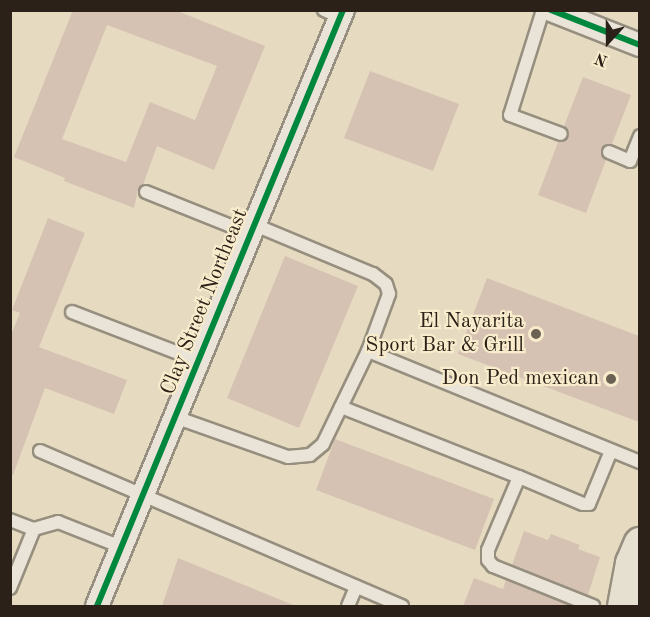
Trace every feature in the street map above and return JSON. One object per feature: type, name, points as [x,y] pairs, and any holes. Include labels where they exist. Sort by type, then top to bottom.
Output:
[{"type":"main road","points":[[624,606],[632,563],[639,544]]},
{"type":"street","points":[[551,10],[639,45]]},
{"type":"street","name":"Clay Street Northeast","points":[[97,606],[253,229],[336,13]]},
{"type":"lane","points":[[543,10],[510,115],[561,134]]},
{"type":"lane","points":[[609,152],[630,160],[639,136]]},
{"type":"lane","points":[[146,192],[374,274],[386,284],[389,294],[368,351],[323,444],[310,455],[288,457],[175,417]]},
{"type":"lane","points":[[72,312],[199,361]]},
{"type":"lane","points":[[368,351],[639,462]]},
{"type":"lane","points":[[341,407],[583,504],[589,504],[611,451]]},
{"type":"lane","points":[[40,451],[402,606]]},
{"type":"lane","points":[[519,477],[488,550],[488,560],[493,566],[593,606]]},
{"type":"lane","points":[[10,520],[34,529],[58,522],[121,547]]},
{"type":"lane","points":[[10,588],[34,529]]},
{"type":"lane","points":[[348,606],[356,587]]},
{"type":"building","points":[[73,10],[175,10],[265,46],[214,170],[157,146],[143,185],[138,190],[134,208],[64,181],[65,178],[14,157]],"holes":[[[107,25],[217,66],[195,120],[150,102],[126,162],[62,139]]]},
{"type":"building","points":[[370,71],[459,104],[433,171],[344,138]]},
{"type":"building","points":[[583,77],[631,95],[612,144],[605,145],[601,149],[602,156],[606,160],[586,213],[538,195],[558,142],[568,137],[569,132],[564,126]]},
{"type":"building","points":[[48,218],[85,233],[39,347],[127,380],[114,414],[45,388],[13,475],[10,475],[10,337],[20,313],[12,310]]},
{"type":"building","points":[[285,256],[358,286],[299,428],[227,398]]},
{"type":"building","points":[[487,278],[639,336],[639,422],[458,354]]},
{"type":"building","points":[[335,439],[494,499],[475,550],[316,490]]},
{"type":"building","points":[[524,531],[548,540],[551,534],[580,545],[578,549],[600,557],[588,595],[512,565]]},
{"type":"building","points":[[178,558],[296,606],[162,606]]},
{"type":"building","points":[[474,578],[503,589],[506,580],[572,606],[463,606]]},
{"type":"cycle path","points":[[97,606],[343,10]]},
{"type":"cycle path","points":[[551,10],[640,45]]},
{"type":"place","name":"El Nayarita Sport Bar & Grill","points":[[536,334]]},
{"type":"place","name":"Don Ped mexican","points":[[611,379]]}]
